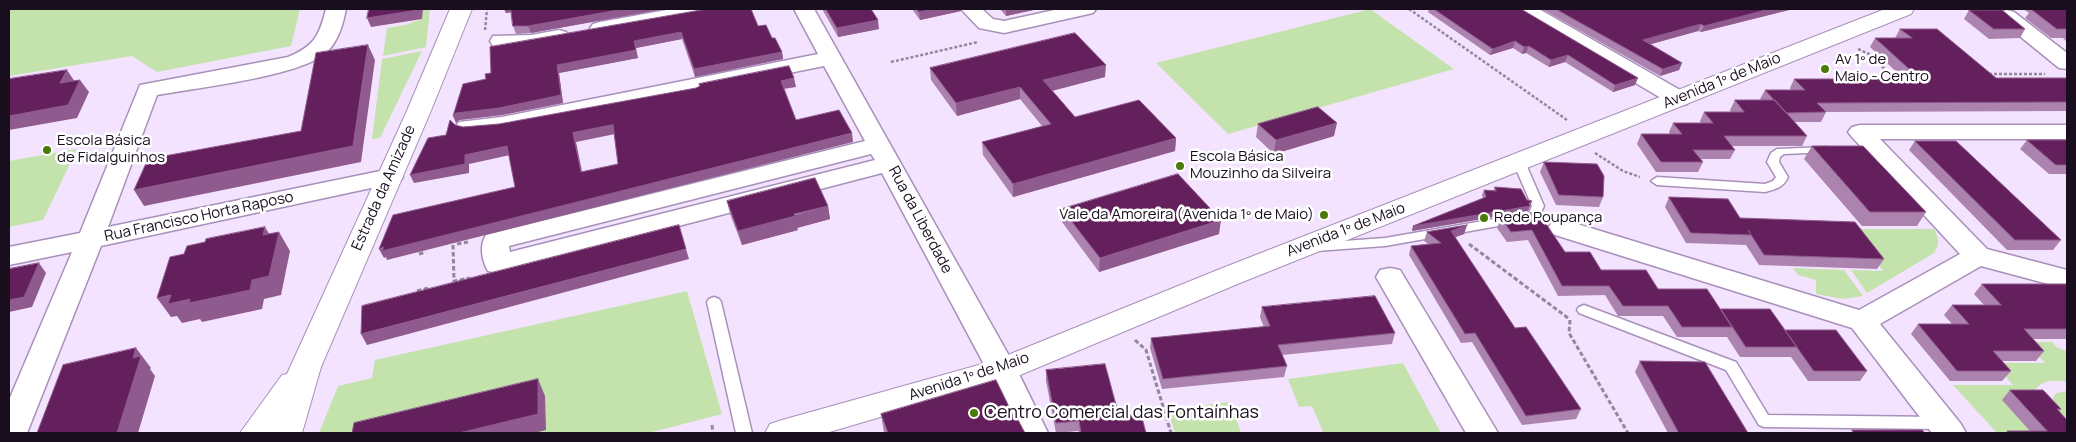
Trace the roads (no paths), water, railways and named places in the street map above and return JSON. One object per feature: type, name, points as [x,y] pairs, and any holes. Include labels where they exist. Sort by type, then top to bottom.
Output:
[{"type":"main road","name":"Estrada da Amizade","points":[[305,367],[390,177],[453,32],[461,9]]},
{"type":"main road","name":"Avenida 1º de Maio","points":[[782,433],[817,429],[1002,370],[1298,249],[1519,162],[1572,131],[1679,99],[1903,9]]},
{"type":"main road","points":[[257,433],[305,367]]},
{"type":"main road","points":[[285,433],[305,367]]},
{"type":"street","points":[[10,433],[153,81],[283,66],[304,59],[320,50],[329,39],[336,9]]},
{"type":"street","points":[[501,41],[531,41],[705,9]]},
{"type":"street","name":"Rua da Liberdade","points":[[804,9],[1002,370],[1032,433]]},
{"type":"street","points":[[971,9],[980,21],[998,27],[1011,26],[1086,9]]},
{"type":"street","points":[[1525,9],[1679,99]]},
{"type":"street","points":[[2007,16],[2067,62]]},
{"type":"street","points":[[467,127],[502,124],[831,58]]},
{"type":"street","points":[[2067,132],[1860,132],[1867,150],[1978,256],[2067,279]]},
{"type":"street","points":[[884,154],[498,264],[495,241],[884,154]]},
{"type":"street","name":"Rua Francisco Horta Raposo","points":[[9,256],[390,177]]},
{"type":"street","points":[[1562,228],[1862,321],[1946,428]]},
{"type":"street","points":[[1862,321],[1978,256]]},
{"type":"street","points":[[1390,277],[1482,433]]},
{"type":"lane","points":[[1657,181],[1765,188],[1776,186],[1780,182],[1782,177],[1773,162],[1775,155],[1781,151],[1838,150]]},
{"type":"lane","points":[[1298,249],[1385,242],[1534,216],[1538,206],[1519,162]]},
{"type":"lane","points":[[714,302],[744,433]]},
{"type":"lane","points":[[1584,310],[1731,366],[1764,421],[1794,427],[1946,428]]},
{"type":"place","name":"Av 1º de Maio - Centro","points":[[1825,69]]},
{"type":"place","name":"Escola Básica de Fidalguinhos","points":[[47,150]]},
{"type":"place","name":"Escola Básica Mouzinho da Silveira","points":[[1180,166]]},
{"type":"place","name":"Vale da Amoreira (Avenida 1º de Maio)","points":[[1324,215]]},
{"type":"place","name":"Rede Poupança","points":[[1484,218]]},
{"type":"place","name":"Centro Comercial das Fontaínhas","points":[[974,413]]}]
